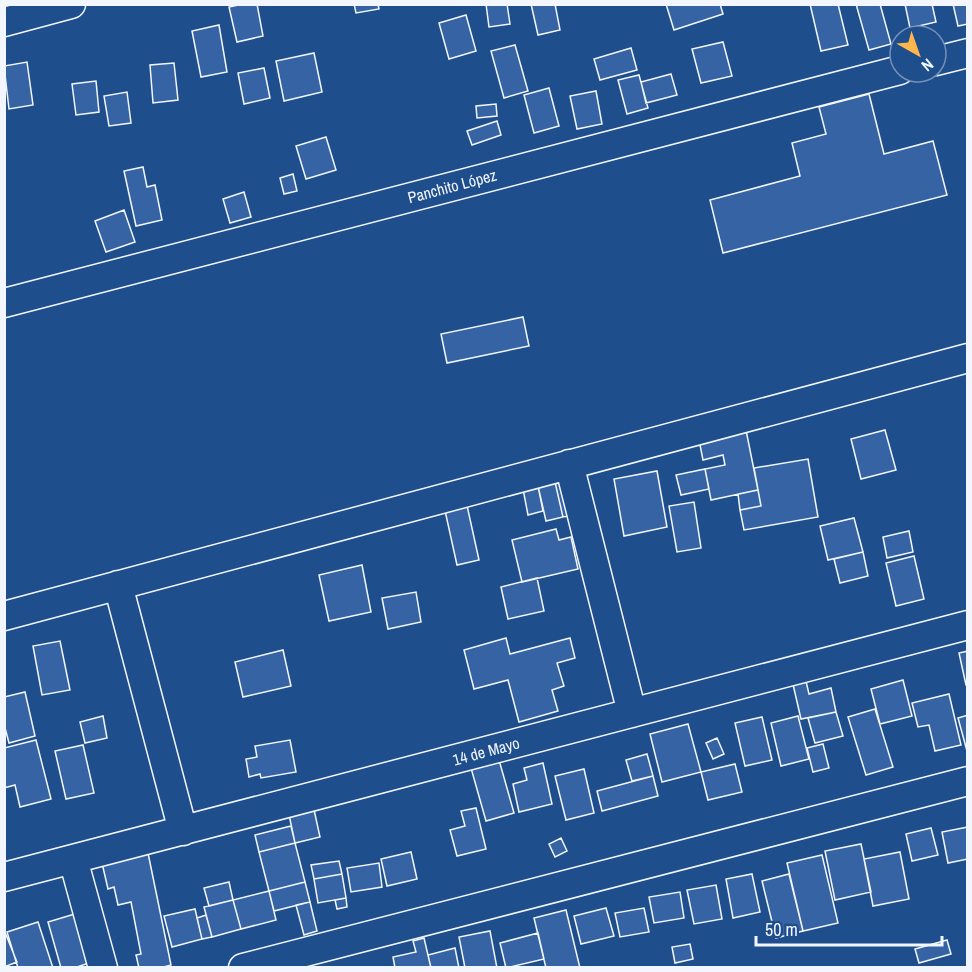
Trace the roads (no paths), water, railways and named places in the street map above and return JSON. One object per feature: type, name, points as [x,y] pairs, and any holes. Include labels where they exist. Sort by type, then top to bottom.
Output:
[{"type":"street","points":[[4,22],[71,4]]},
{"type":"street","points":[[948,58],[968,53]]},
{"type":"street","name":"Panchito López","points":[[4,303],[888,73]]},
{"type":"street","points":[[4,616],[968,358]]},
{"type":"street","points":[[569,464],[632,713]]},
{"type":"street","points":[[118,585],[183,831]]},
{"type":"street","name":"14 de Mayo","points":[[4,877],[968,625]]},
{"type":"street","points":[[243,968],[968,781]]},
{"type":"street","points":[[73,859],[103,968]]}]
